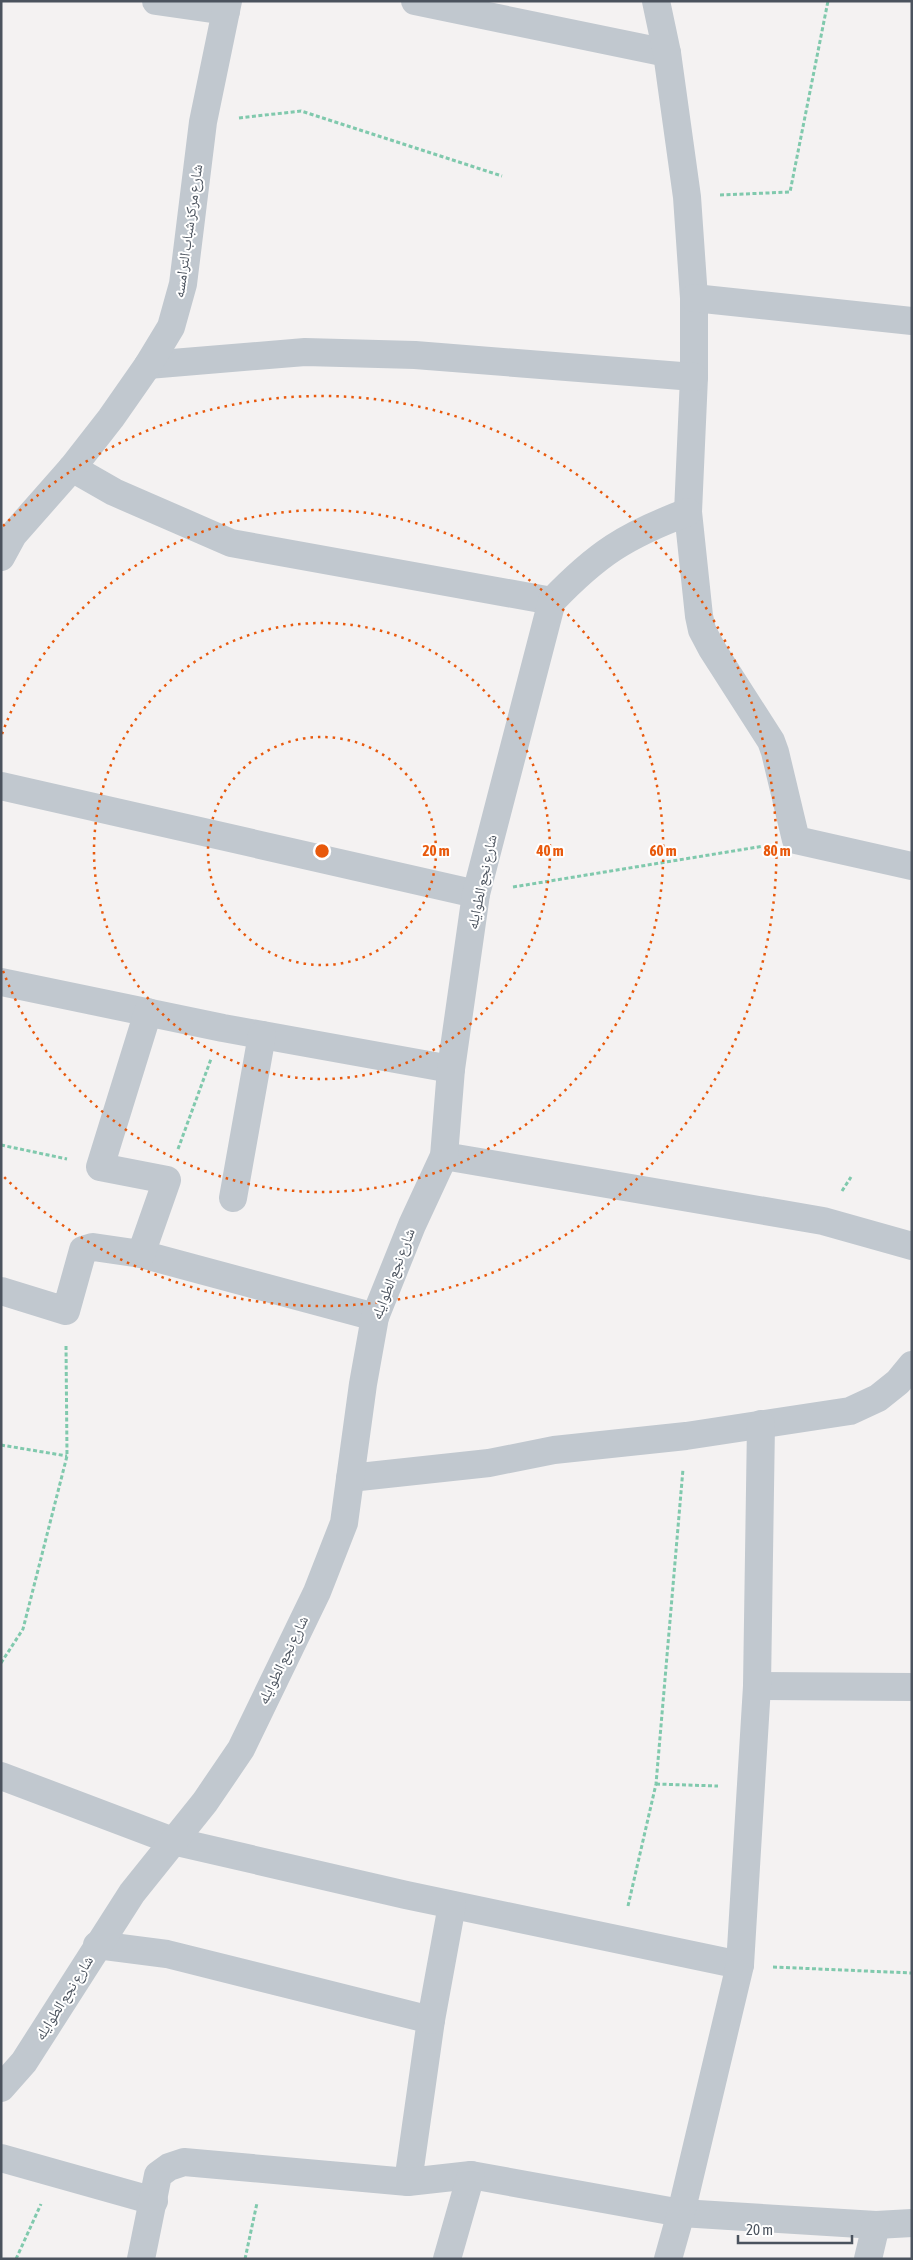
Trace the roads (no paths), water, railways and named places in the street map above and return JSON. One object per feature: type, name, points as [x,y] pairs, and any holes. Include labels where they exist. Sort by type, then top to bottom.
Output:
[{"type":"street","points":[[156,1],[227,6]]},
{"type":"street","points":[[415,1],[667,53]]},
{"type":"street","points":[[656,1],[667,53],[687,197],[694,298],[694,377],[688,512],[702,630],[712,649],[771,741],[796,840],[912,866]]},
{"type":"street","name":"شارع مركز شباب الترامسه","points":[[1,556],[13,535],[72,468],[148,365],[171,326],[183,284],[204,122],[227,6]]},
{"type":"street","points":[[694,298],[912,321]]},
{"type":"street","points":[[148,365],[305,352],[406,354],[694,377]]},
{"type":"street","points":[[72,468],[114,492],[232,543],[552,601]]},
{"type":"street","name":"شارع نجع الطوايله","points":[[1,2088],[24,2062],[132,1893],[205,1802],[240,1749],[316,1592],[344,1523],[363,1384],[375,1316],[412,1225],[444,1156],[451,1069],[476,894],[552,601],[580,572],[613,546],[649,526],[688,512]]},
{"type":"street","points":[[1,786],[476,894]]},
{"type":"street","points":[[1,982],[223,1028],[451,1069]]},
{"type":"street","points":[[141,1254],[166,1180],[100,1167],[148,1012]]},
{"type":"street","points":[[233,1198],[262,1035]]},
{"type":"street","points":[[444,1156],[823,1221],[912,1246]]},
{"type":"street","points":[[1,1291],[66,1311],[83,1250],[93,1248],[141,1254],[375,1316]]},
{"type":"street","points":[[350,1478],[488,1463],[554,1450],[686,1436],[850,1411],[878,1398],[898,1382],[912,1365]]},
{"type":"street","points":[[668,2259],[681,2213],[740,1965],[757,1686],[761,1424]]},
{"type":"street","points":[[757,1686],[912,1687]]},
{"type":"street","points":[[1,1776],[173,1841],[452,1906],[740,1965]]},
{"type":"street","points":[[408,2182],[430,2020],[452,1906]]},
{"type":"street","points":[[97,1945],[167,1954],[430,2020]]},
{"type":"street","points":[[1,2158],[154,2201]]},
{"type":"street","points":[[141,2259],[158,2175],[174,2165],[184,2162],[408,2182],[471,2175],[681,2213],[876,2225],[912,2223]]},
{"type":"street","points":[[447,2259],[471,2175]]},
{"type":"street","points":[[868,2259],[876,2225]]}]
